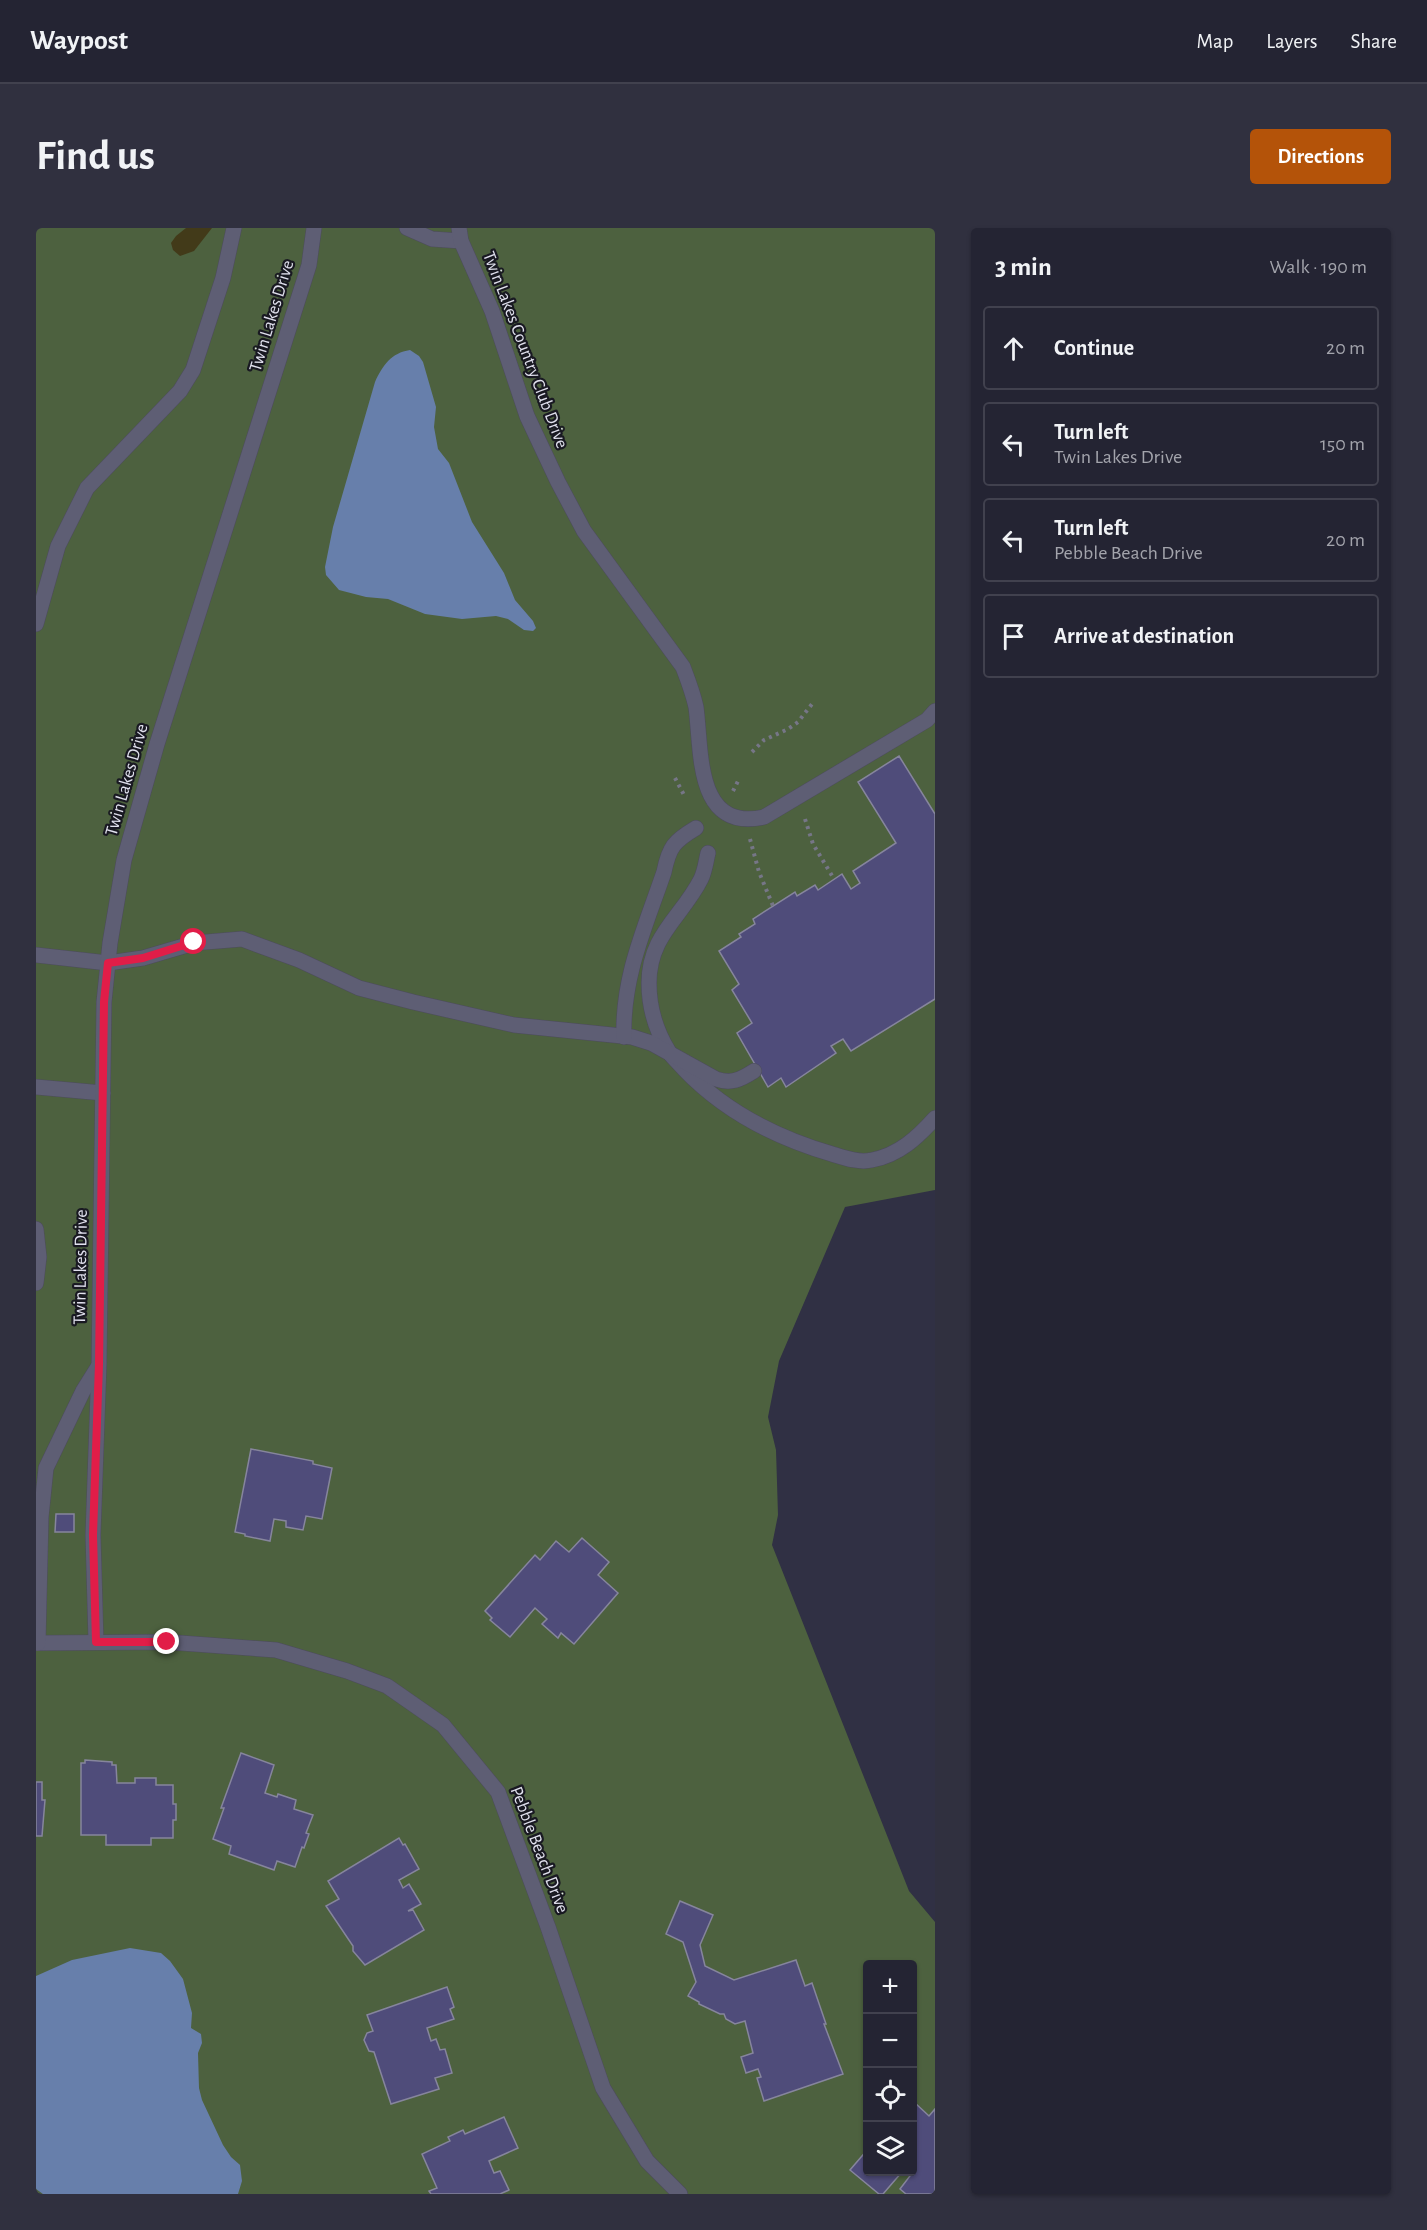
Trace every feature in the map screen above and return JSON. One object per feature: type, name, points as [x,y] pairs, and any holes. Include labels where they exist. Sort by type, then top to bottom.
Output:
[{"type":"street","points":[[36,624],[58,546],[87,488],[180,391],[194,370],[223,278],[234,228]]},
{"type":"street","name":"Twin Lakes Drive","points":[[96,1642],[93,1535],[99,1364],[104,1002],[108,963],[124,860],[157,744],[309,265],[314,228]]},
{"type":"street","name":"Twin Lakes Country Club Drive","points":[[407,228],[432,239],[460,234],[492,311],[527,416],[558,482],[584,531],[683,667],[695,705],[703,777],[711,796],[722,810],[730,817],[739,820],[764,818],[927,720],[935,711]]},
{"type":"street","points":[[624,1037],[625,996],[630,972],[668,856],[676,840],[696,828]]},
{"type":"street","points":[[708,853],[701,878],[651,960],[649,984],[653,1015],[657,1029],[670,1054],[702,1088],[761,1127],[807,1147],[851,1160],[871,1161],[896,1152],[918,1137],[922,1129],[935,1118]]},
{"type":"street","points":[[36,955],[108,963],[143,958],[194,942],[242,939],[299,960],[359,988],[413,1002],[514,1025],[624,1037],[651,1043],[716,1079],[726,1082],[740,1080],[754,1071]]},
{"type":"street","points":[[36,1087],[103,1093]]},
{"type":"street","points":[[36,1229],[39,1257],[36,1283]]},
{"type":"street","name":"Twin Lakes Drive","points":[[37,1643],[41,1517],[46,1468],[83,1391],[99,1364]]},
{"type":"street","name":"Pebble Beach Drive","points":[[37,1643],[167,1642],[276,1650],[347,1671],[387,1686],[443,1725],[498,1792],[548,1927],[603,2088],[647,2161],[680,2194]]},
{"type":"path","points":[[752,752],[764,740],[798,722],[812,704]]},
{"type":"path","points":[[802,810],[813,844],[834,879]]},
{"type":"green space","points":[[36,228],[935,228],[935,1190],[845,1207],[779,1361],[768,1417],[776,1450],[778,1515],[772,1545],[909,1891],[935,1922],[935,2194],[36,2194]]},
{"type":"sand","points":[[186,228],[212,228],[194,251],[180,256],[173,250],[171,243]]},
{"type":"water","points":[[410,350],[423,362],[436,407],[434,427],[438,449],[449,463],[472,522],[504,573],[515,600],[533,621],[536,628],[533,631],[524,630],[508,619],[496,616],[462,619],[425,614],[388,599],[366,597],[339,590],[326,575],[325,567],[333,527],[375,382],[388,361]]},
{"type":"water","points":[[130,1948],[161,1953],[183,1979],[192,2013],[191,2028],[201,2034],[202,2043],[198,2053],[199,2088],[202,2100],[223,2145],[240,2165],[242,2181],[238,2194],[43,2194],[36,2189],[36,1976],[72,1960]]},
{"type":"building","points":[[899,756],[935,814],[935,999],[851,1051],[843,1039],[831,1046],[836,1053],[786,1087],[781,1078],[768,1087],[737,1033],[752,1023],[732,990],[739,984],[719,951],[741,937],[739,934],[755,924],[753,919],[795,892],[797,896],[815,885],[818,890],[842,874],[851,889],[860,883],[853,871],[896,843],[858,782]]},
{"type":"building","points":[[251,1449],[313,1461],[313,1464],[332,1468],[322,1519],[306,1516],[303,1530],[286,1527],[286,1521],[274,1519],[270,1541],[235,1532]]},
{"type":"building","points":[[56,1514],[74,1514],[74,1532],[55,1532]]},
{"type":"building","points":[[582,1538],[609,1562],[598,1575],[618,1593],[574,1644],[561,1633],[558,1638],[542,1624],[547,1619],[535,1608],[510,1637],[490,1620],[492,1618],[485,1611],[535,1555],[540,1560],[556,1541],[569,1552]]},
{"type":"building","points":[[241,1753],[274,1765],[265,1793],[277,1797],[278,1794],[296,1800],[294,1809],[313,1815],[306,1833],[309,1834],[295,1867],[277,1861],[274,1870],[229,1854],[231,1846],[213,1839],[224,1808],[221,1808]]},
{"type":"building","points":[[85,1760],[112,1762],[112,1765],[116,1765],[117,1783],[135,1783],[135,1778],[156,1778],[156,1785],[173,1785],[176,1820],[173,1820],[173,1838],[151,1838],[151,1845],[106,1845],[106,1835],[81,1835],[81,1763],[85,1763]]},
{"type":"building","points":[[36,1782],[42,1782],[42,1800],[45,1800],[42,1836],[36,1836]]},
{"type":"building","points":[[399,1838],[419,1869],[399,1880],[403,1888],[409,1884],[421,1904],[408,1911],[413,1910],[424,1930],[365,1965],[353,1951],[353,1946],[326,1906],[339,1899],[328,1881]]},
{"type":"building","points":[[680,1901],[713,1915],[700,1945],[705,1966],[734,1980],[796,1960],[805,1986],[812,1983],[826,2024],[824,2024],[843,2074],[764,2101],[757,2078],[761,2077],[758,2069],[746,2073],[741,2057],[753,2053],[745,2021],[735,2024],[726,2019],[724,2014],[699,2004],[688,1996],[696,1982],[683,1942],[666,1934]]},
{"type":"building","points":[[447,1987],[454,2007],[450,2009],[454,2019],[427,2028],[431,2041],[436,2039],[440,2050],[445,2049],[452,2073],[435,2078],[439,2089],[391,2104],[374,2052],[369,2051],[364,2040],[367,2033],[373,2031],[367,2015]]},
{"type":"building","points":[[917,2105],[929,2116],[935,2109],[935,2194],[906,2194],[900,2189],[910,2176],[917,2176]]},
{"type":"building","points":[[504,2117],[518,2148],[489,2161],[494,2173],[500,2171],[509,2190],[500,2194],[431,2194],[429,2191],[437,2188],[422,2154],[450,2141],[448,2137],[463,2130],[465,2134]]},
{"type":"building","points":[[863,2155],[863,2176],[899,2176],[883,2194],[879,2194],[850,2170]]},
{"type":"route","points":[[167,1642],[96,1642],[93,1535],[99,1364],[104,1002],[108,963],[143,958],[194,942]]}]
